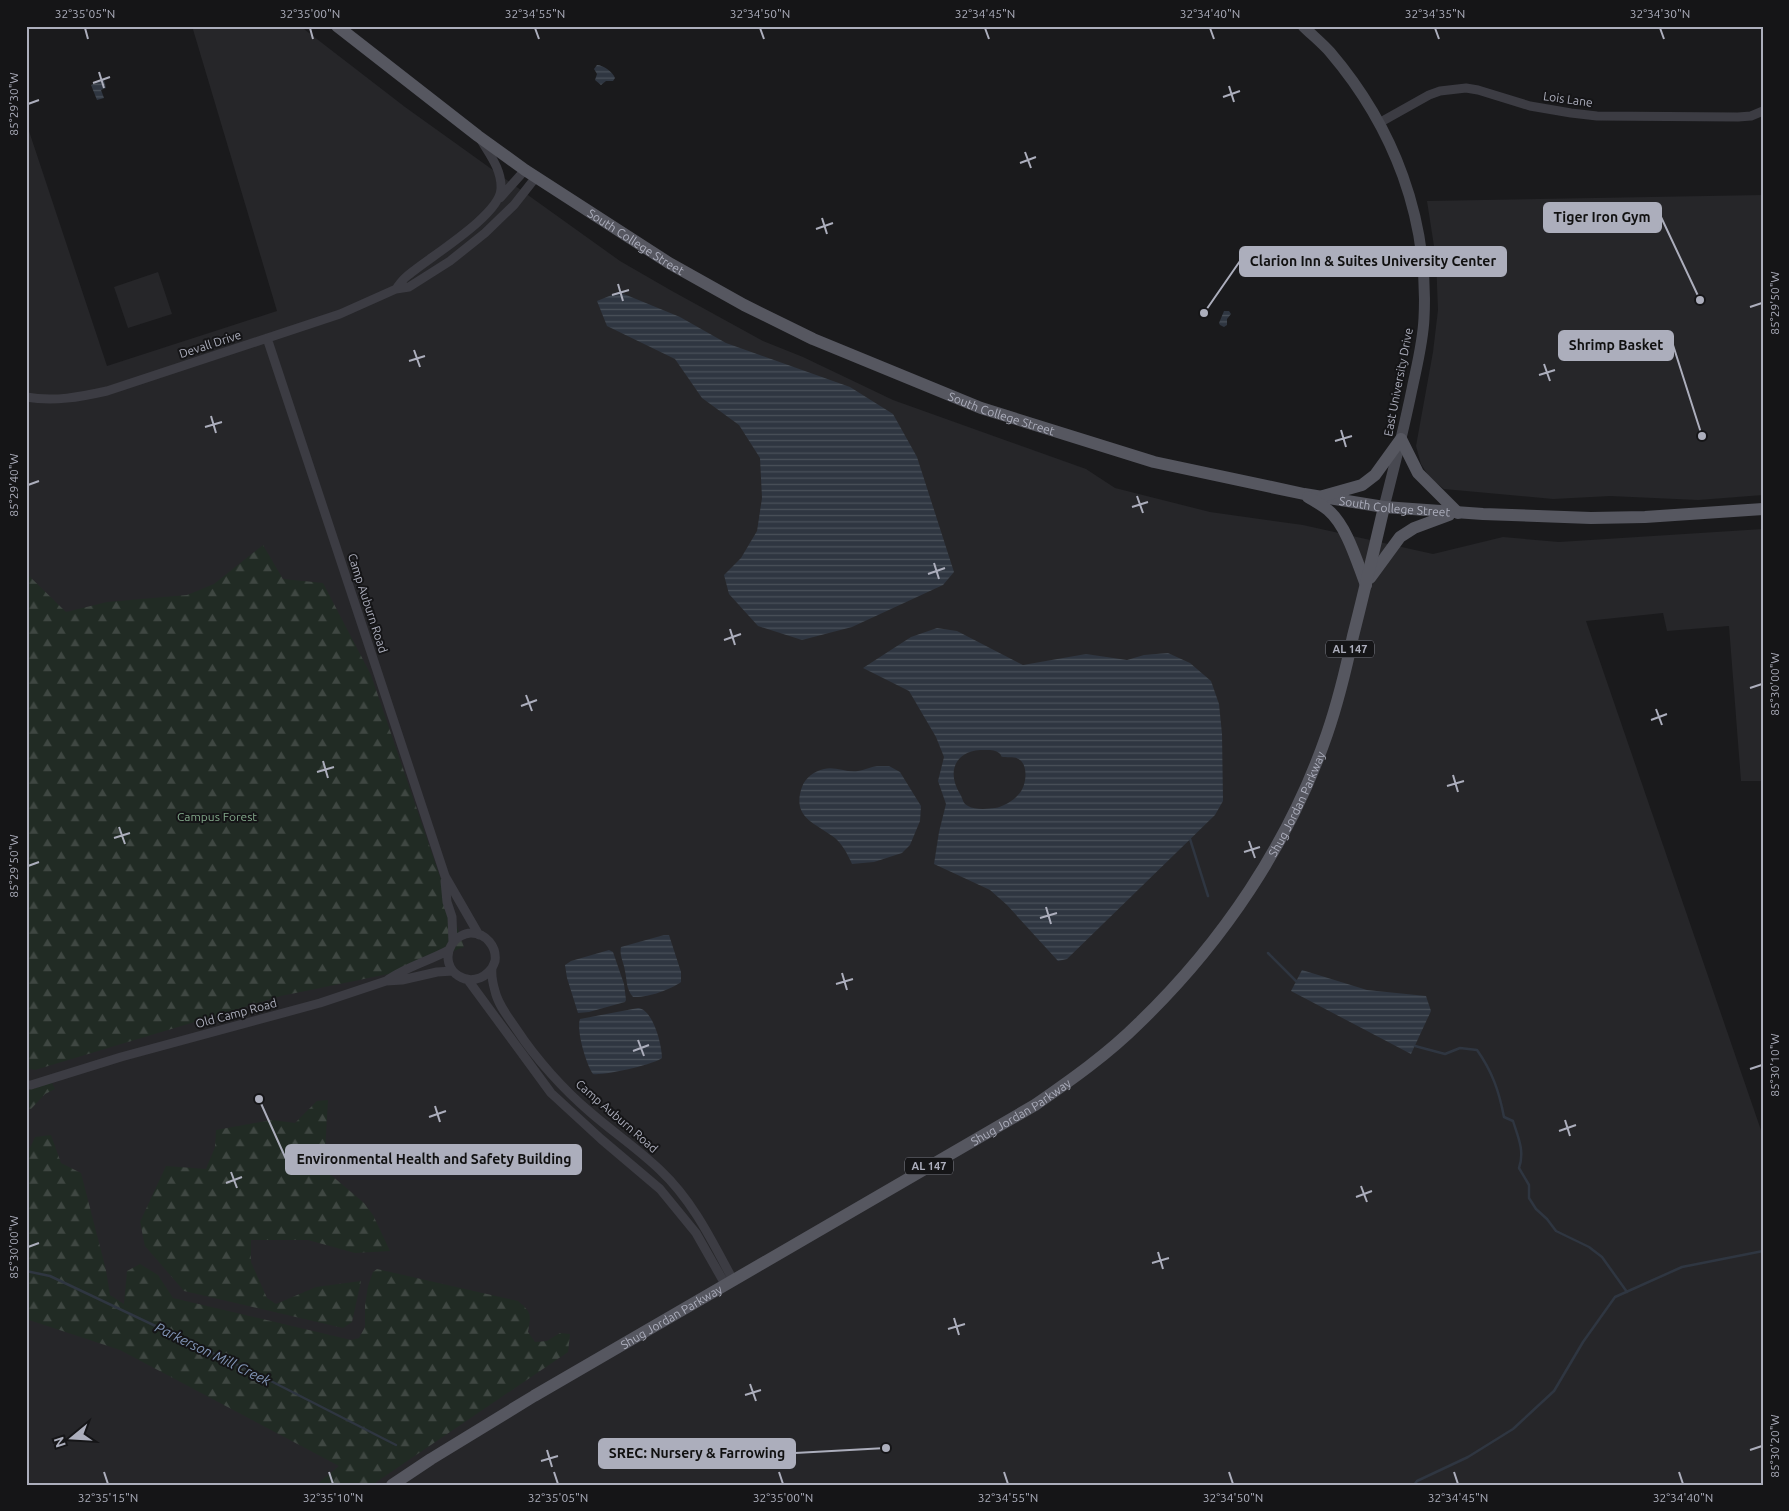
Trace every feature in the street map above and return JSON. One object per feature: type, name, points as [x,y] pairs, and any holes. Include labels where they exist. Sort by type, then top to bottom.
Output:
[{"type":"main road","name":"South College Street","points":[[338,26],[478,136],[525,170],[669,264],[813,339],[981,408],[1154,462],[1304,494],[1384,507],[1591,518],[1763,508]]},
{"type":"main road","name":"East University Drive","points":[[1303,26],[1330,51],[1369,102],[1398,160],[1417,222],[1423,254],[1424,319],[1420,351],[1384,507]]},
{"type":"main road","points":[[1321,497],[1362,485],[1375,475],[1401,439],[1418,473],[1458,512],[1428,521],[1400,537],[1366,585]]},
{"type":"main road","points":[[1304,494],[1328,510],[1338,520],[1350,544],[1366,585]]},
{"type":"main road","name":"Shug Jordan Parkway","points":[[392,1485],[534,1396],[1035,1104],[1106,1053],[1139,1024],[1183,978],[1237,909],[1261,872],[1302,797],[1330,727],[1343,681],[1384,507]]},
{"type":"street","name":"Lois Lane","points":[[1379,123],[1429,95],[1440,91],[1466,88],[1530,106],[1596,116],[1738,118],[1751,116],[1763,111]]},
{"type":"street","points":[[478,136],[498,169],[501,186],[500,199]]},
{"type":"street","points":[[396,289],[404,278],[451,245],[473,226],[525,170]]},
{"type":"street","points":[[396,289],[409,287],[450,261],[485,233],[514,205],[536,177]]},
{"type":"street","name":"Devall Drive","points":[[26,397],[59,400],[107,391],[346,312],[396,289]]},
{"type":"street","name":"Camp Auburn Road","points":[[267,338],[445,876],[479,934]]},
{"type":"street","name":"Camp Auburn Road","points":[[445,876],[447,902],[452,918],[451,946]]},
{"type":"street","points":[[386,981],[397,973],[433,958],[465,934],[479,934],[492,945],[495,952],[495,960],[492,968],[482,978],[468,980],[462,978],[453,971],[448,957],[451,946]]},
{"type":"street","name":"Camp Auburn Road","points":[[492,968],[495,992],[522,1037],[574,1097],[661,1170],[678,1189],[697,1213],[729,1282]]},
{"type":"street","name":"Old Camp Road","points":[[26,1085],[320,1003],[386,981],[453,971]]},
{"type":"street","points":[[468,980],[551,1093],[601,1139],[660,1188],[696,1233],[729,1282]]},
{"type":"shaded area","points":[[192,26],[300,26],[405,107],[620,261],[672,291],[763,341],[803,357],[893,400],[1086,469],[1115,488],[1210,512],[1303,525],[1433,554],[1503,537],[1559,542],[1763,529],[1763,781],[1741,781],[1729,626],[1667,631],[1663,613],[1586,621],[1763,1136],[1763,1485],[26,1485],[26,122],[107,366],[277,311]]},
{"type":"shaded area","points":[[597,65],[610,71],[615,78],[613,81],[606,81],[601,85],[595,80],[597,74],[594,69]]},
{"type":"shaded area","points":[[104,80],[106,88],[101,90],[104,98],[97,100],[91,85]]},
{"type":"shaded area","points":[[1763,195],[1763,495],[1698,500],[1610,496],[1553,499],[1444,489],[1430,478],[1421,464],[1416,446],[1433,352],[1438,310],[1436,259],[1427,201]]},
{"type":"shaded area","points":[[158,272],[172,314],[128,328],[114,287]]},
{"type":"shaded area","points":[[619,292],[680,317],[726,343],[850,387],[893,414],[917,457],[954,572],[943,585],[852,627],[802,640],[758,626],[729,594],[724,575],[741,558],[757,531],[762,498],[760,458],[739,425],[702,398],[675,359],[607,326],[597,301]]},
{"type":"shaded area","points":[[1224,311],[1229,311],[1231,314],[1227,319],[1227,325],[1224,327],[1219,323]]},
{"type":"shaded area","points":[[937,628],[957,631],[1023,665],[1086,654],[1127,660],[1144,655],[1168,653],[1190,663],[1211,681],[1219,704],[1222,734],[1223,801],[1215,815],[1067,959],[1058,961],[1007,905],[990,890],[934,864],[946,804],[938,781],[944,757],[936,737],[909,691],[863,668],[911,637]],"holes":[[[982,750],[995,751],[1002,757],[1016,758],[1025,767],[1025,783],[1021,792],[1004,805],[988,809],[978,809],[966,805],[954,779],[955,765],[959,759],[971,752]]]},
{"type":"shaded area","points":[[877,766],[889,766],[900,772],[921,806],[920,821],[910,845],[902,853],[874,862],[852,864],[838,841],[813,823],[803,813],[799,797],[803,784],[813,773],[820,770],[832,768],[860,771]]},
{"type":"shaded area","points":[[669,935],[681,972],[681,982],[658,993],[633,997],[627,984],[621,947]]},
{"type":"shaded area","points":[[609,950],[613,952],[624,984],[626,1000],[625,1002],[589,1012],[578,1013],[565,965],[571,961]]},
{"type":"shaded area","points":[[1302,970],[1367,990],[1426,996],[1431,1011],[1411,1054],[1291,991]]},
{"type":"shaded area","points":[[638,1008],[648,1014],[656,1028],[662,1058],[629,1069],[593,1074],[582,1047],[579,1031],[580,1019]]},
{"type":"green space","name":"Campus Forest","points":[[263,545],[283,579],[323,583],[371,675],[464,947],[403,971],[281,996],[35,1070],[26,1068],[26,573],[66,612],[107,602],[187,595],[214,584]]},
{"type":"green space","points":[[52,1083],[55,1089],[45,1094],[31,1109],[26,1109],[26,1087]]},
{"type":"green space","points":[[328,1100],[324,1169],[364,1203],[373,1215],[390,1251],[355,1253],[308,1240],[251,1240],[251,1262],[267,1298],[276,1304],[316,1287],[361,1281],[352,1322],[343,1328],[184,1291],[145,1246],[140,1222],[166,1166],[206,1169],[215,1147],[216,1130],[272,1120],[295,1123],[317,1101]]},
{"type":"green space","points":[[51,1135],[61,1163],[81,1173],[106,1270],[110,1295],[124,1304],[127,1271],[140,1264],[158,1275],[173,1298],[351,1340],[359,1338],[365,1327],[365,1305],[368,1286],[373,1272],[377,1269],[518,1301],[528,1311],[530,1321],[528,1332],[535,1342],[547,1341],[560,1333],[570,1334],[568,1352],[372,1485],[316,1485],[339,1466],[120,1350],[26,1319],[26,1148],[30,1148],[35,1137]]},
{"type":"waterway","points":[[1190,839],[1208,896]]},
{"type":"waterway","points":[[1268,953],[1296,981]]},
{"type":"waterway","points":[[1415,1046],[1445,1054],[1460,1048],[1477,1050],[1494,1082],[1504,1117],[1513,1121],[1519,1138],[1521,1150],[1519,1168],[1529,1185],[1529,1198],[1536,1209],[1556,1231],[1589,1247],[1602,1257],[1627,1292]]},
{"type":"waterway","name":"Parkerson Mill Creek","points":[[1414,1485],[1417,1481],[1468,1457],[1513,1429],[1554,1391],[1583,1342],[1615,1297],[1682,1267],[1763,1251]]},
{"type":"waterway","name":"Parkerson Mill Creek","points":[[26,1271],[50,1276],[263,1377],[396,1445]]},
{"type":"place","name":"Tiger Iron Gym","points":[[1700,300]]},
{"type":"place","name":"Clarion Inn & Suites University Center","points":[[1204,313]]},
{"type":"place","name":"Shrimp Basket","points":[[1702,436]]},
{"type":"place","name":"Environmental Health and Safety Building","points":[[259,1099]]},
{"type":"place","name":"SREC: Nursery & Farrowing","points":[[886,1448]]}]
